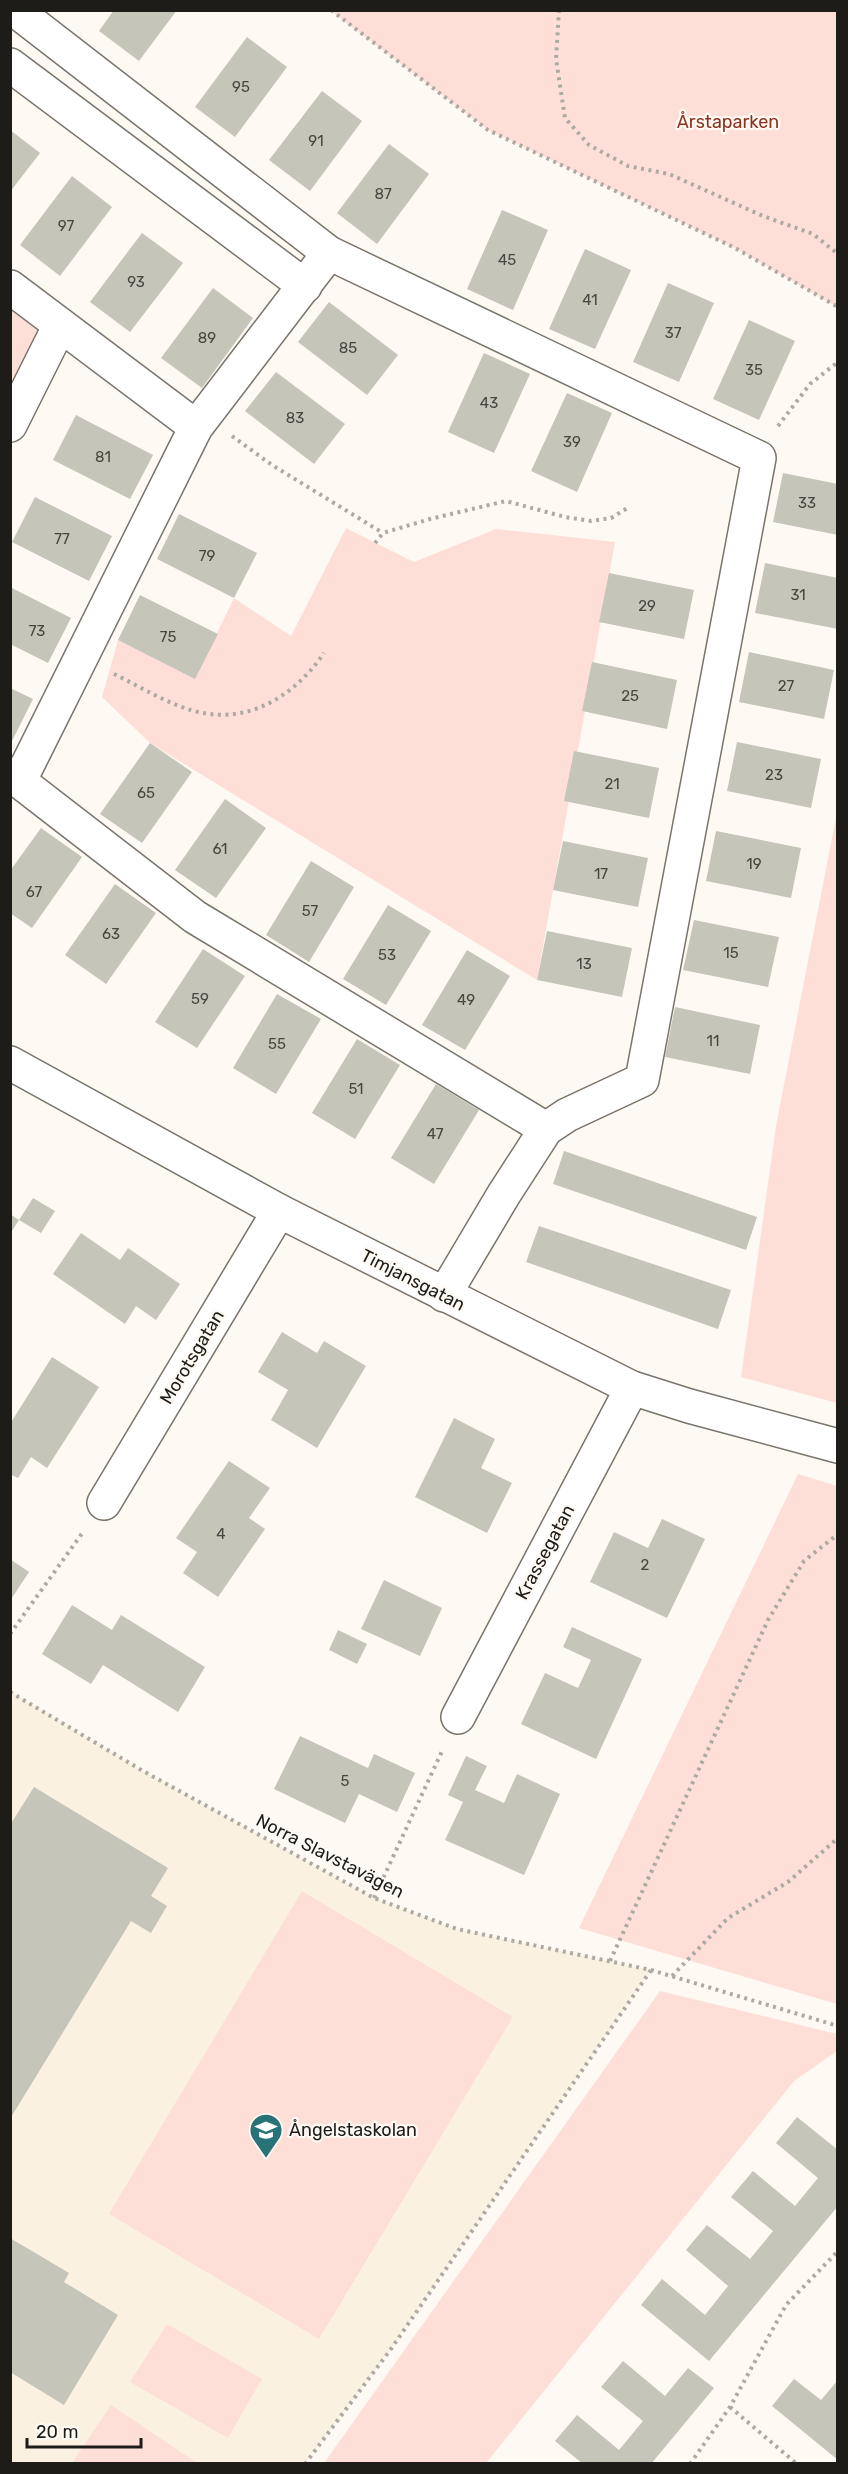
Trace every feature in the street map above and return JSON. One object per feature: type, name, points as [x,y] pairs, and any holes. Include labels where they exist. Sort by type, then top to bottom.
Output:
[{"type":"street","points":[[15,10],[329,253],[759,458],[642,1080],[567,1115],[546,1129],[444,1295]]},
{"type":"street","points":[[10,65],[305,286]]},
{"type":"street","points":[[329,253],[199,423],[81,658],[15,777],[195,917],[546,1129]]},
{"type":"street","points":[[10,287],[199,423]]},
{"type":"street","points":[[10,425],[60,325]]},
{"type":"street","name":"Timjansgatan","points":[[10,1063],[279,1211],[632,1388],[689,1406],[837,1446]]},
{"type":"street","name":"Morotsgatan","points":[[104,1503],[279,1211]]},
{"type":"street","name":"Krassegatan","points":[[458,1717],[632,1388]]},
{"type":"path","points":[[331,10],[488,130],[735,248],[837,307]]},
{"type":"path","points":[[559,10],[556,59],[565,118],[589,145],[628,166],[669,174],[763,216],[813,234],[837,254]]},
{"type":"path","points":[[759,458],[772,434],[810,384],[837,362]]},
{"type":"path","points":[[199,423],[383,533]]},
{"type":"path","points":[[375,543],[383,533],[506,501],[565,517],[591,521],[611,518],[629,507]]},
{"type":"path","points":[[81,658],[170,701],[199,712],[232,714],[275,702],[307,678],[324,653]]},
{"type":"path","points":[[10,1634],[104,1503]]},
{"type":"path","points":[[610,1961],[768,1620],[804,1561],[837,1534]]},
{"type":"path","name":"Norra Slavstavägen","points":[[10,1692],[143,1771],[374,1898],[457,1929],[651,1970],[837,2026]]},
{"type":"path","points":[[374,1898],[458,1717]]},
{"type":"path","points":[[672,1976],[728,1918],[788,1882],[837,1838]]},
{"type":"path","points":[[305,2463],[391,2349],[651,1970]]},
{"type":"path","points":[[690,2463],[730,2407],[786,2305],[837,2251]]},
{"type":"path","points":[[730,2407],[797,2463]]},
{"type":"shaded area","name":"Ångelstaskolan","points":[[11,1692],[143,1771],[374,1898],[457,1929],[651,1970],[391,2349],[305,2463],[11,2464]]},
{"type":"green space","name":"Årstaparken","points":[[331,11],[837,11],[837,307],[735,248],[488,130]]},
{"type":"green space","points":[[11,287],[60,325],[11,406]]},
{"type":"green space","points":[[346,528],[414,562],[496,529],[615,542],[537,980],[150,743],[102,697],[118,640],[195,678],[234,598],[291,636]]},
{"type":"green space","points":[[837,812],[837,1403],[741,1377],[776,1126]]},
{"type":"green space","points":[[798,1474],[837,1486],[837,2004],[579,1928]]},
{"type":"green space","points":[[302,1891],[513,2017],[319,2339],[109,2214]]},
{"type":"green space","points":[[660,1991],[837,2034],[837,2051],[794,2081],[486,2463],[324,2463]]},
{"type":"green space","points":[[167,2324],[262,2379],[228,2438],[130,2382]]},
{"type":"green space","points":[[111,2405],[197,2463],[72,2463]]},
{"type":"building","points":[[114,10],[177,10],[139,61],[99,31]]},
{"type":"building","points":[[247,37],[287,67],[235,137],[195,107]]},
{"type":"building","points":[[322,91],[362,121],[310,191],[269,160]]},
{"type":"building","points":[[10,130],[40,153],[10,192]]},
{"type":"building","points":[[389,144],[429,174],[377,244],[337,213]]},
{"type":"building","points":[[72,176],[112,207],[60,276],[20,245]]},
{"type":"building","points":[[502,210],[548,230],[513,310],[467,289]]},
{"type":"building","points":[[142,233],[183,263],[130,332],[90,302]]},
{"type":"building","points":[[585,249],[631,270],[595,349],[549,329]]},
{"type":"building","points":[[668,283],[714,303],[679,382],[633,362]]},
{"type":"building","points":[[213,288],[253,318],[202,388],[161,358]]},
{"type":"building","points":[[329,302],[398,355],[367,395],[298,342]]},
{"type":"building","points":[[749,320],[795,341],[759,420],[713,399]]},
{"type":"building","points":[[484,353],[530,374],[494,453],[448,432]]},
{"type":"building","points":[[276,372],[345,424],[314,464],[245,411]]},
{"type":"building","points":[[567,393],[612,413],[577,492],[531,471]]},
{"type":"building","points":[[76,415],[153,455],[130,499],[53,460]]},
{"type":"building","points":[[783,473],[838,484],[838,535],[773,522]]},
{"type":"building","points":[[35,497],[112,536],[89,581],[12,542]]},
{"type":"building","points":[[179,514],[257,553],[234,598],[157,559]]},
{"type":"building","points":[[765,563],[838,578],[838,629],[755,613]]},
{"type":"building","points":[[609,573],[694,590],[684,639],[599,622]]},
{"type":"building","points":[[10,587],[71,618],[48,663],[10,644]]},
{"type":"building","points":[[140,595],[218,634],[195,679],[118,640]]},
{"type":"building","points":[[749,652],[834,670],[824,719],[739,702]]},
{"type":"building","points":[[592,662],[677,680],[667,729],[582,711]]},
{"type":"building","points":[[10,688],[33,699],[10,745]]},
{"type":"building","points":[[737,742],[821,759],[811,808],[727,791]]},
{"type":"building","points":[[150,743],[192,772],[142,843],[100,814]]},
{"type":"building","points":[[574,751],[659,768],[649,818],[564,801]]},
{"type":"building","points":[[225,799],[266,828],[216,898],[175,870]]},
{"type":"building","points":[[41,828],[82,857],[32,928],[10,913],[10,871]]},
{"type":"building","points":[[716,831],[801,848],[791,898],[706,881]]},
{"type":"building","points":[[563,841],[648,858],[638,907],[553,890]]},
{"type":"building","points":[[311,861],[354,887],[309,962],[266,935]]},
{"type":"building","points":[[115,884],[156,913],[106,984],[65,955]]},
{"type":"building","points":[[388,905],[431,931],[386,1005],[343,979]]},
{"type":"building","points":[[694,920],[779,937],[768,987],[683,970]]},
{"type":"building","points":[[547,931],[632,948],[622,997],[537,980]]},
{"type":"building","points":[[203,949],[245,976],[197,1048],[155,1022]]},
{"type":"building","points":[[467,950],[510,976],[465,1050],[422,1025]]},
{"type":"building","points":[[277,994],[321,1019],[276,1094],[233,1068]]},
{"type":"building","points":[[675,1007],[760,1025],[750,1074],[665,1057]]},
{"type":"building","points":[[357,1039],[400,1065],[355,1139],[312,1113]]},
{"type":"building","points":[[436,1084],[479,1110],[434,1184],[391,1158]]},
{"type":"building","points":[[564,1151],[757,1217],[746,1250],[553,1184]]},
{"type":"building","points":[[33,1198],[55,1211],[41,1233],[19,1220]]},
{"type":"building","points":[[10,1214],[19,1220],[10,1234]]},
{"type":"building","points":[[539,1226],[731,1290],[718,1329],[526,1262]]},
{"type":"building","points":[[81,1233],[120,1260],[128,1248],[180,1284],[156,1320],[136,1306],[125,1324],[53,1274]]},
{"type":"building","points":[[282,1332],[317,1353],[324,1341],[366,1366],[317,1448],[271,1420],[288,1390],[258,1372]]},
{"type":"building","points":[[52,1357],[99,1387],[47,1468],[31,1457],[18,1478],[10,1474],[10,1424]]},
{"type":"building","points":[[454,1418],[495,1439],[481,1468],[512,1483],[487,1533],[415,1497]]},
{"type":"building","points":[[229,1461],[270,1488],[249,1518],[265,1529],[218,1597],[183,1573],[197,1552],[176,1538]]},
{"type":"building","points":[[662,1519],[705,1539],[667,1618],[590,1582],[614,1532],[648,1548]]},
{"type":"building","points":[[10,1559],[29,1572],[10,1601]]},
{"type":"building","points":[[384,1580],[442,1608],[420,1656],[361,1629]]},
{"type":"building","points":[[72,1605],[112,1630],[121,1615],[205,1667],[178,1712],[103,1665],[91,1684],[42,1654]]},
{"type":"building","points":[[572,1627],[642,1659],[596,1759],[521,1724],[545,1673],[578,1688],[591,1660],[563,1647]]},
{"type":"building","points":[[338,1630],[367,1644],[357,1664],[329,1650]]},
{"type":"building","points":[[300,1736],[368,1768],[374,1754],[415,1773],[397,1812],[359,1794],[345,1823],[274,1789]]},
{"type":"building","points":[[466,1756],[487,1766],[475,1790],[504,1803],[517,1774],[560,1794],[524,1875],[445,1840],[463,1802],[448,1795]]},
{"type":"building","points":[[34,1787],[168,1868],[151,1896],[167,1906],[151,1933],[131,1921],[10,2119],[10,1825]]},
{"type":"building","points":[[797,2117],[838,2150],[838,2206],[709,2361],[641,2305],[662,2279],[705,2315],[728,2286],[686,2250],[707,2225],[750,2259],[773,2231],[731,2197],[753,2171],[795,2206],[818,2178],[776,2143]]},
{"type":"building","points":[[10,2238],[69,2273],[64,2282],[118,2315],[64,2405],[10,2372]]},
{"type":"building","points":[[623,2361],[665,2396],[688,2368],[714,2388],[651,2464],[583,2464],[555,2441],[577,2415],[619,2450],[643,2421],[601,2387]]},
{"type":"building","points":[[794,2379],[821,2400],[838,2380],[838,2460],[772,2406]]},
{"type":"place","name":"Ångelstaskolan","points":[[266,2159]]}]
